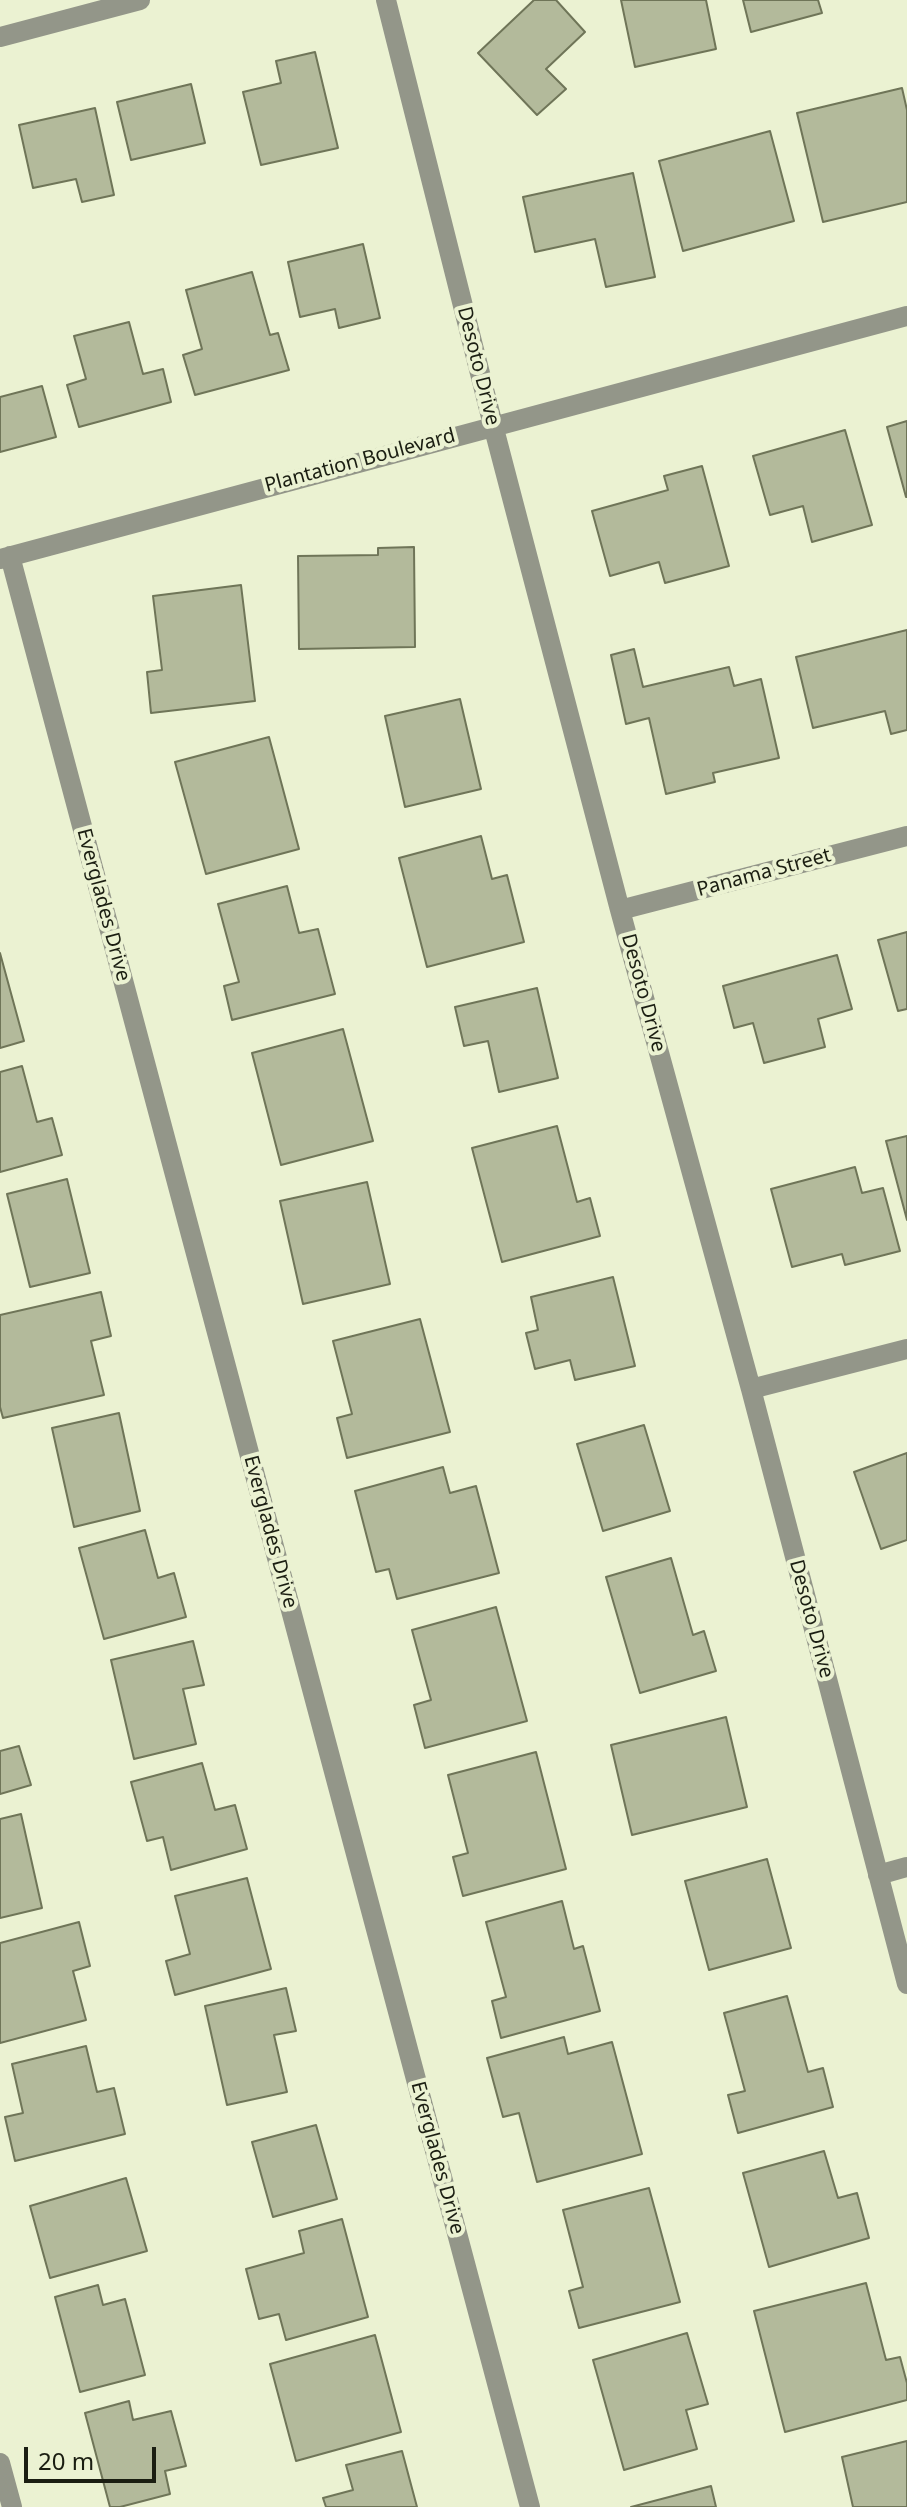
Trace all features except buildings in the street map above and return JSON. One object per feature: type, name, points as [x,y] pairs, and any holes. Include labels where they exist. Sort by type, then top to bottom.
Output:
[{"type":"street","points":[[0,37],[140,0]]},
{"type":"street","name":"Desoto Drive","points":[[386,0],[620,910],[751,1389],[907,1984]]},
{"type":"street","name":"Plantation Boulevard","points":[[5,558],[907,316]]},
{"type":"street","name":"Everglades Drive","points":[[5,558],[530,2507]]},
{"type":"street","name":"Panama Street","points":[[620,910],[907,836]]},
{"type":"street","points":[[751,1389],[907,1349]]},
{"type":"street","points":[[878,1875],[907,1867]]},
{"type":"street","points":[[0,2463],[12,2507]]}]
